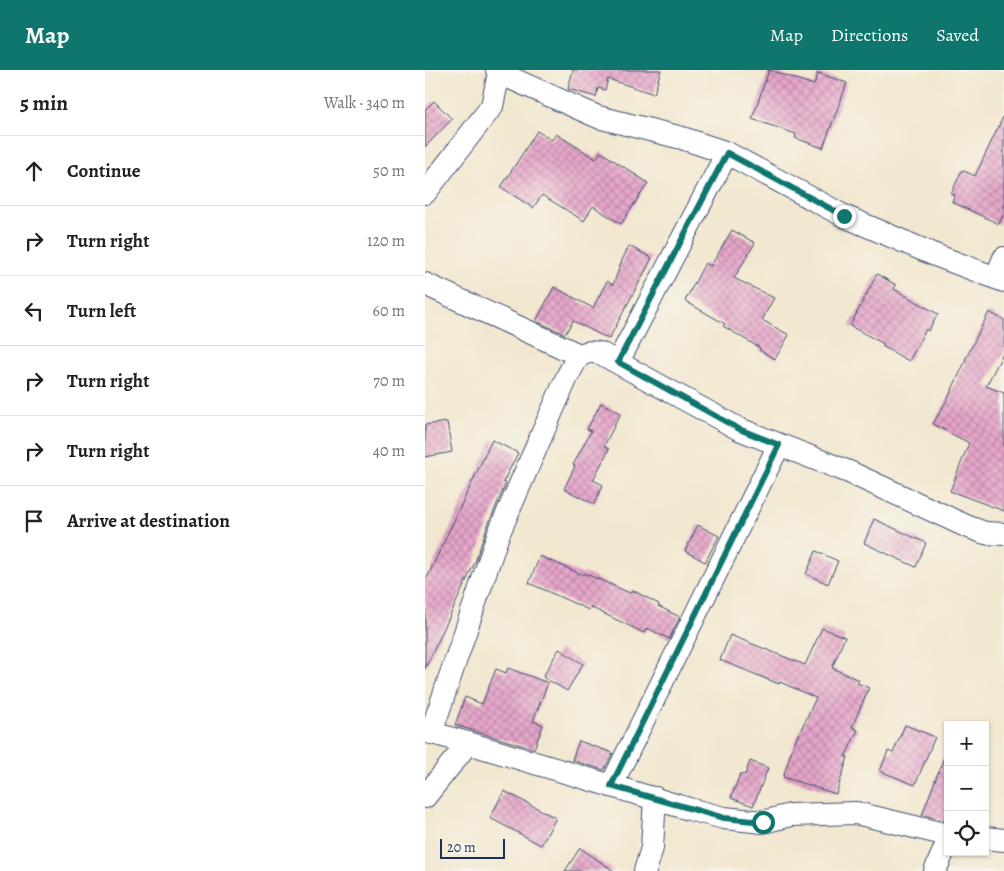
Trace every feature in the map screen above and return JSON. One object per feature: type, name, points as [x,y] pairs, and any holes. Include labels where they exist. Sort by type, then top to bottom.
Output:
[{"type":"street","points":[[425,193],[492,106],[498,71],[598,116],[682,138],[727,153],[844,216],[935,255],[1001,272]]},
{"type":"street","points":[[618,362],[727,153]]},
{"type":"street","points":[[425,284],[579,355]]},
{"type":"street","points":[[944,834],[857,813],[791,815],[763,822],[724,818],[468,742],[428,732],[498,535],[567,377],[579,355],[589,351],[601,353],[739,429],[849,472],[965,526],[985,533],[1004,534]]},
{"type":"street","points":[[611,786],[779,445]]},
{"type":"street","points":[[425,797],[468,742]]},
{"type":"street","points":[[645,871],[652,848],[655,798]]},
{"type":"street","points":[[989,838],[1004,840]]},
{"type":"street","points":[[935,871],[944,850]]},
{"type":"building","points":[[573,70],[661,70],[654,94],[608,79],[605,90],[598,88],[596,97],[568,89]]},
{"type":"building","points":[[769,70],[814,85],[818,73],[847,83],[823,148],[795,138],[796,134],[752,119]]},
{"type":"building","points":[[434,101],[452,119],[425,147],[425,110]]},
{"type":"building","points":[[1004,115],[1004,213],[999,224],[952,202],[955,195],[951,194],[962,170],[975,176]]},
{"type":"building","points":[[537,131],[552,140],[556,134],[596,159],[601,152],[648,183],[621,224],[593,206],[584,221],[542,195],[533,208],[501,187]]},
{"type":"building","points":[[732,230],[755,243],[734,278],[774,298],[762,320],[789,335],[775,359],[723,326],[725,324],[685,301],[705,263],[711,266]]},
{"type":"building","points":[[629,246],[652,258],[609,339],[573,321],[565,334],[536,321],[554,287],[593,308],[607,281],[613,285]]},
{"type":"building","points":[[877,274],[896,285],[894,289],[938,314],[928,331],[926,329],[909,361],[882,346],[884,344],[850,326]]},
{"type":"building","points":[[989,312],[1004,320],[1004,352],[986,386],[1004,393],[1004,511],[950,491],[969,443],[933,424],[948,398]]},
{"type":"building","points":[[601,403],[621,413],[604,446],[609,449],[593,480],[603,485],[594,504],[564,489],[575,466],[573,465],[591,431],[587,429]]},
{"type":"building","points":[[447,422],[452,452],[425,457],[425,425]]},
{"type":"building","points":[[492,440],[518,453],[503,482],[506,483],[475,562],[425,669],[425,582]]},
{"type":"building","points":[[874,519],[926,543],[916,567],[864,543]]},
{"type":"building","points":[[698,525],[719,536],[705,562],[685,551]]},
{"type":"building","points":[[816,551],[838,561],[828,584],[806,574]]},
{"type":"building","points":[[540,556],[630,593],[632,590],[680,617],[669,639],[647,628],[644,633],[590,607],[589,610],[529,583]]},
{"type":"building","points":[[822,628],[845,637],[832,668],[859,680],[857,683],[869,688],[852,727],[858,730],[845,757],[848,757],[836,794],[783,777],[793,746],[816,698],[780,682],[779,684],[720,660],[730,635],[805,665]]},
{"type":"building","points":[[559,649],[583,664],[567,691],[543,677]]},
{"type":"building","points":[[508,668],[548,683],[533,721],[543,725],[534,749],[455,725],[465,697],[482,704],[496,669],[506,673]]},
{"type":"building","points":[[905,725],[935,737],[915,785],[880,771],[888,751],[893,753]]},
{"type":"building","points":[[579,741],[613,753],[604,770],[572,760]]},
{"type":"building","points":[[944,757],[944,820],[922,815]]},
{"type":"building","points":[[750,761],[768,768],[753,806],[731,798],[740,774],[745,775]]},
{"type":"building","points":[[504,791],[556,818],[541,845],[490,818]]},
{"type":"building","points":[[580,848],[614,871],[565,871]]},
{"type":"route","points":[[763,822],[724,818],[611,786],[779,445],[739,429],[618,362],[727,153],[844,216]]}]
